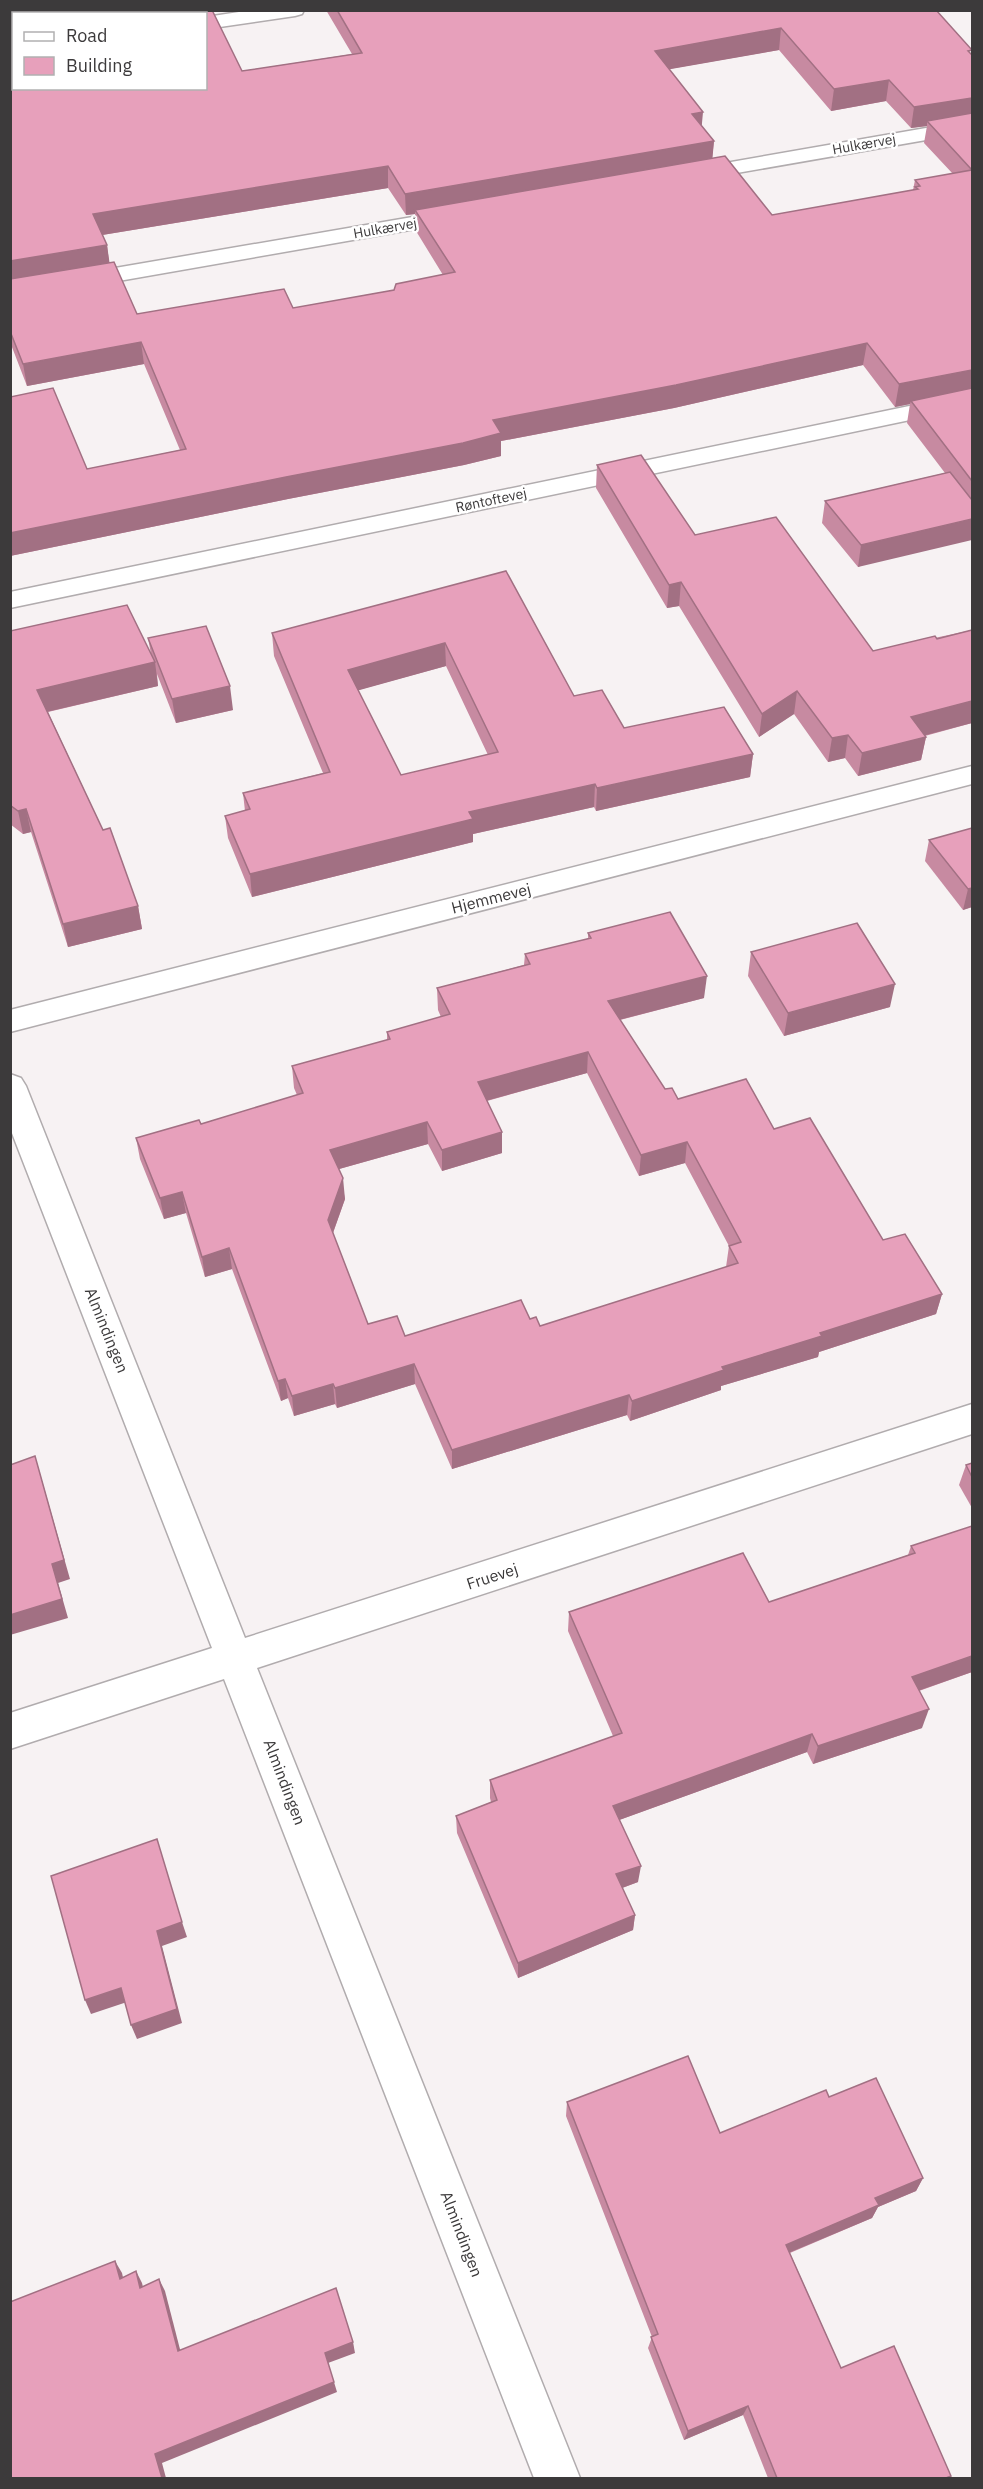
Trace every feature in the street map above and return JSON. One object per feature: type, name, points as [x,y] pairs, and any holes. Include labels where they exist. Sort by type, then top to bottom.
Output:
[{"type":"street","points":[[207,23],[295,10]]},
{"type":"street","name":"Hulkærvej","points":[[668,178],[972,126]]},
{"type":"street","name":"Hulkærvej","points":[[10,292],[480,211]]},
{"type":"street","name":"Røntoftevej","points":[[10,600],[972,400]]},
{"type":"street","name":"Hjemmevej","points":[[10,1021],[972,775]]},
{"type":"street","name":"Almindingen","points":[[10,1086],[557,2478]]},
{"type":"street","name":"Fruevej","points":[[10,1731],[972,1419]]},
{"type":"building","points":[[10,10],[212,10],[242,71],[362,53],[337,10],[936,10],[972,50],[968,51],[972,55],[972,98],[914,107],[889,80],[834,89],[781,28],[655,51],[703,112],[692,114],[714,141],[405,194],[388,166],[93,214],[107,245],[10,261],[10,37],[12,36]]},
{"type":"building","points":[[972,113],[972,170],[927,121]]},
{"type":"building","points":[[725,156],[772,215],[918,189],[915,187],[920,186],[915,180],[972,170],[972,370],[899,384],[867,343],[676,385],[493,420],[501,433],[463,443],[10,533],[10,397],[53,388],[87,469],[186,449],[141,342],[23,364],[10,331],[10,279],[114,262],[137,314],[284,289],[293,308],[394,290],[396,284],[455,272],[415,210]]},
{"type":"building","points":[[972,388],[972,481],[911,401]]},
{"type":"building","points":[[641,455],[695,535],[776,517],[873,651],[935,636],[937,639],[972,630],[972,701],[911,717],[926,737],[862,753],[848,735],[832,738],[797,691],[762,714],[681,582],[669,585],[597,465]]},
{"type":"building","points":[[950,472],[972,500],[972,519],[861,545],[825,501]]},
{"type":"building","points":[[506,571],[574,696],[602,690],[624,728],[724,707],[753,754],[597,788],[595,784],[469,812],[473,819],[250,874],[225,816],[250,809],[243,793],[330,772],[272,633]],"holes":[[[445,643],[498,752],[401,775],[348,670]]]},
{"type":"building","points":[[127,605],[155,662],[37,690],[103,830],[110,828],[138,906],[63,924],[26,809],[18,811],[10,805],[10,631]]},
{"type":"building","points":[[206,626],[230,686],[172,699],[148,638]]},
{"type":"building","points":[[972,828],[972,888],[968,889],[929,840]]},
{"type":"building","points":[[670,912],[707,976],[608,1001],[665,1089],[672,1088],[678,1099],[746,1079],[774,1129],[810,1118],[883,1240],[905,1234],[942,1294],[820,1333],[822,1336],[722,1367],[724,1370],[632,1401],[629,1395],[452,1450],[414,1364],[335,1388],[333,1384],[292,1396],[285,1379],[278,1381],[229,1248],[202,1257],[182,1192],[160,1198],[136,1138],[199,1120],[201,1124],[303,1093],[292,1066],[390,1039],[387,1032],[450,1014],[437,988],[530,964],[525,954],[591,938],[588,933]],"holes":[[[588,1052],[641,1155],[687,1142],[741,1242],[729,1246],[738,1263],[540,1326],[536,1317],[530,1319],[521,1300],[405,1336],[397,1316],[368,1324],[328,1220],[343,1178],[330,1150],[427,1122],[442,1150],[502,1132],[478,1082]]]},
{"type":"building","points":[[857,923],[895,984],[788,1013],[751,952]]},
{"type":"building","points":[[35,1456],[64,1560],[52,1564],[62,1599],[10,1615],[10,1465]]},
{"type":"building","points":[[972,1463],[972,1477],[966,1465]]},
{"type":"building","points":[[972,1526],[972,1656],[912,1677],[929,1709],[818,1746],[812,1734],[613,1806],[641,1866],[616,1874],[635,1915],[518,1963],[456,1816],[497,1800],[490,1780],[622,1733],[569,1612],[743,1553],[769,1602],[915,1553],[911,1546]]},
{"type":"building","points":[[157,1839],[182,1922],[157,1931],[177,2009],[131,2025],[121,1988],[85,2000],[51,1876]]},
{"type":"building","points":[[688,2056],[720,2133],[826,2090],[829,2097],[876,2078],[923,2178],[875,2198],[879,2205],[786,2245],[841,2368],[894,2346],[951,2476],[946,2478],[777,2478],[748,2406],[688,2431],[651,2337],[658,2334],[567,2102]]},
{"type":"building","points":[[115,2261],[120,2279],[136,2271],[140,2288],[159,2279],[178,2351],[336,2288],[353,2342],[325,2353],[334,2382],[155,2454],[162,2478],[10,2478],[10,2302]]}]
